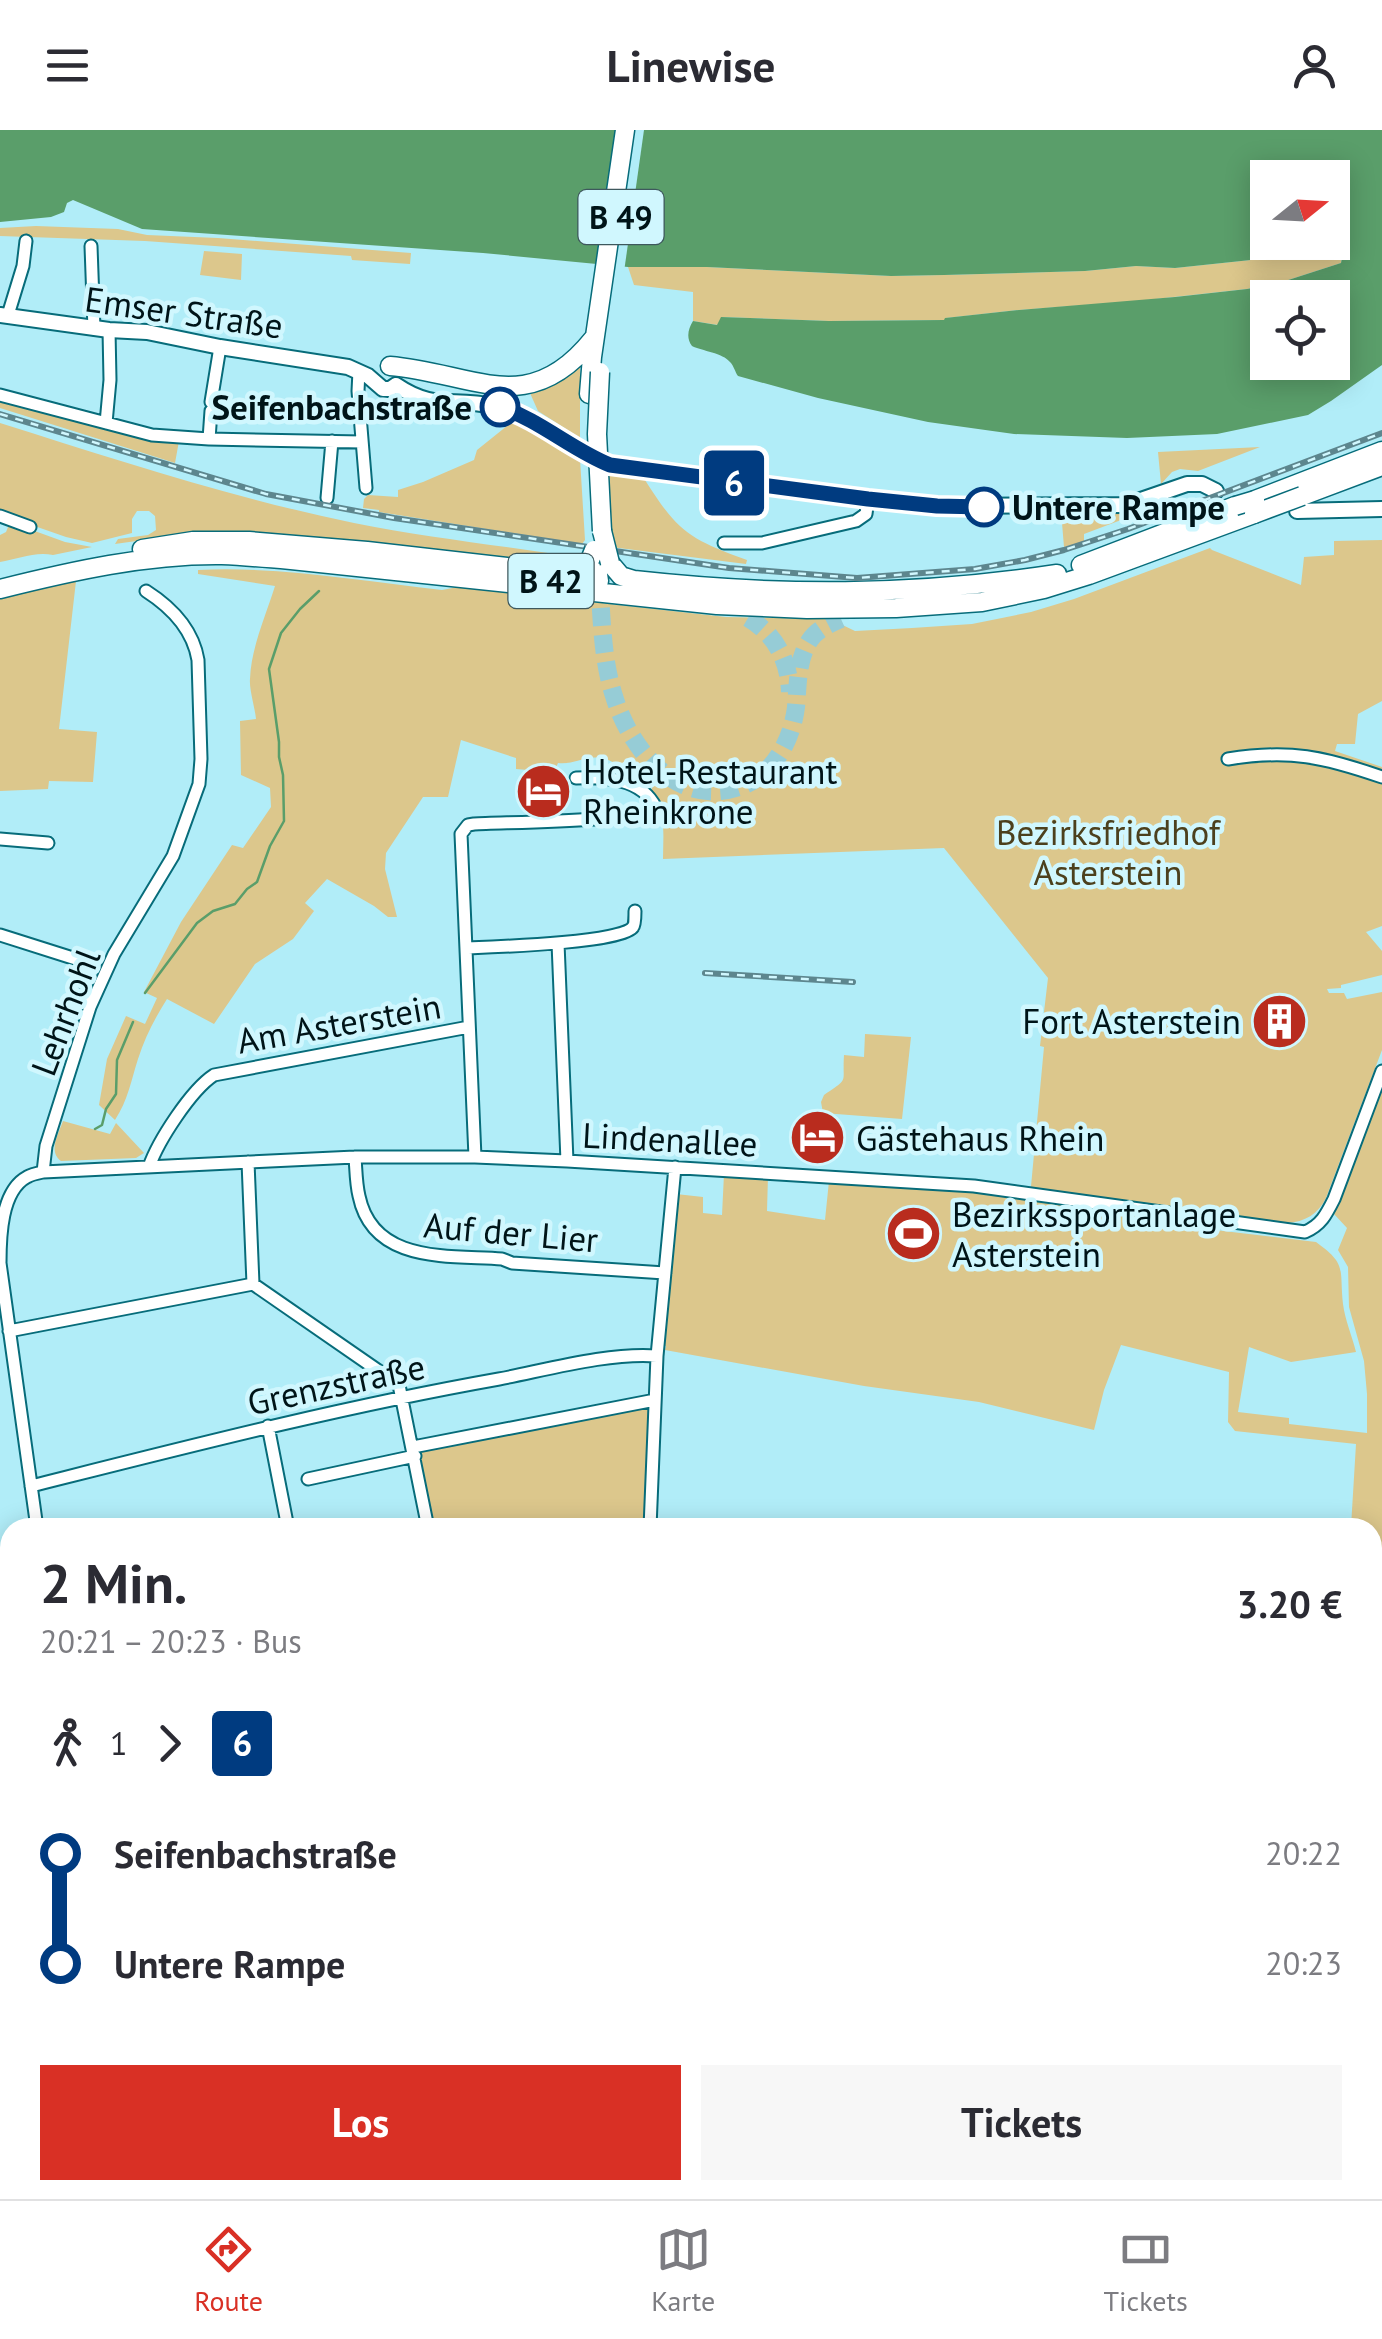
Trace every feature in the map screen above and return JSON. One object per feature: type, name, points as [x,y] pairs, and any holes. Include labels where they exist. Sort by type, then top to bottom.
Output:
[{"type":"main road","name":"B 49","points":[[600,565],[600,372],[625,130]]},
{"type":"main road","name":"B 49","points":[[600,565],[588,460],[589,394],[633,130]]},
{"type":"main road","points":[[375,372],[412,368],[520,386],[542,382],[566,367],[596,334]]},
{"type":"main road","name":"B 42","points":[[0,576],[142,550],[198,547],[282,552],[683,595],[883,601],[962,596],[1057,574],[1235,506],[1299,503],[1381,464]]},
{"type":"main road","name":"B 42","points":[[0,588],[85,570],[221,555],[716,605],[806,609],[964,604],[1029,593],[1089,575],[1254,507],[1381,464]]},
{"type":"main road","points":[[142,550],[193,541],[250,541],[560,573],[600,565],[634,580],[729,590],[928,590],[1057,574]]},
{"type":"main road","points":[[716,605],[748,618]]},
{"type":"main road","points":[[842,619],[896,608]]},
{"type":"street","points":[[4,315],[22,266],[26,241]]},
{"type":"street","points":[[91,246],[110,380],[106,423]]},
{"type":"street","name":"Emser Straße","points":[[4,315],[102,330],[147,332],[375,372],[383,389],[396,385],[426,402],[489,404],[514,412],[610,465],[937,506],[1126,505],[1187,484],[1202,484],[1216,490]]},
{"type":"street","points":[[209,439],[220,347]]},
{"type":"street","points":[[366,488],[358,391],[375,372],[398,374],[396,385]]},
{"type":"street","points":[[0,395],[152,434],[362,442]]},
{"type":"street","points":[[327,498],[332,441]]},
{"type":"street","points":[[724,543],[762,544],[856,521],[866,514],[868,499]]},
{"type":"street","points":[[1299,503],[1382,509]]},
{"type":"street","points":[[0,516],[30,527]]},
{"type":"street","name":"Lehrhohl","points":[[43,1172],[46,1146],[90,1007],[114,954],[174,856],[200,784],[195,645],[165,604],[146,591]]},
{"type":"street","points":[[1228,759],[1276,753],[1320,758],[1382,777]]},
{"type":"street","points":[[475,1157],[461,834],[468,826],[639,814],[656,808],[650,798],[628,783],[602,777],[576,778]]},
{"type":"street","points":[[0,839],[48,842]]},
{"type":"street","points":[[466,948],[558,943],[627,932],[634,926],[634,911]]},
{"type":"street","points":[[0,934],[80,960],[88,978],[84,996],[90,1007]]},
{"type":"street","points":[[558,943],[567,1161]]},
{"type":"street","name":"Am Asterstein","points":[[149,1166],[154,1151],[198,1088],[214,1075],[469,1026]]},
{"type":"street","name":"Lindenallee","points":[[43,1172],[356,1158],[567,1161],[974,1186],[1305,1232],[1324,1219],[1334,1199],[1382,1071]]},
{"type":"street","name":"Auf der Lier","points":[[356,1158],[359,1196],[367,1218],[399,1248],[512,1263],[665,1273]]},
{"type":"street","points":[[248,1162],[253,1284]]},
{"type":"street","points":[[650,1518],[657,1356],[675,1168]]},
{"type":"street","points":[[35,1518],[0,1263],[5,1217],[15,1189],[27,1176],[43,1172]]},
{"type":"street","points":[[8,1330],[253,1284],[399,1385],[426,1518]]},
{"type":"street","name":"Grenzstraße","points":[[31,1486],[402,1396],[617,1357],[657,1356]]},
{"type":"street","points":[[308,1479],[655,1400]]},
{"type":"street","points":[[268,1426],[286,1518]]},
{"type":"green space","points":[[36,226],[411,253],[410,264],[145,241],[0,236],[0,228]]},
{"type":"green space","points":[[204,251],[242,254],[241,280],[200,275]]},
{"type":"green space","points":[[1251,260],[1342,260],[1288,280],[1250,280],[1250,288],[1137,301],[945,320],[722,317],[718,325],[693,321],[693,292],[634,285],[628,267],[891,276],[1136,266],[1175,268]]},
{"type":"green space","points":[[580,362],[580,438],[538,411],[530,393],[554,384]]},
{"type":"green space","points":[[0,399],[179,441],[175,463],[0,408]]},
{"type":"green space","points":[[513,421],[527,422],[580,459],[585,540],[582,544],[363,508],[368,495],[398,497],[398,490],[474,460],[477,450]]},
{"type":"green space","points":[[0,423],[176,478],[309,513],[410,533],[581,558],[562,565],[253,532],[186,534],[115,544],[118,539],[148,535],[156,530],[155,516],[149,511],[137,511],[132,519],[132,533],[92,543],[66,537],[0,514]]},
{"type":"green space","points":[[1260,447],[1198,471],[1180,469],[1161,484],[1158,452]]},
{"type":"green space","points":[[605,475],[645,480],[676,523],[711,546],[747,560],[746,564],[611,547]]},
{"type":"green space","points":[[1061,511],[1130,511],[1129,517],[1084,534],[1084,542],[1064,547]]},
{"type":"green space","points":[[10,522],[65,542],[92,547],[0,562],[0,535]]},
{"type":"green space","name":"Bezirksfriedhof Asterstein","points":[[1382,540],[1382,701],[1358,714],[1355,744],[1337,744],[1335,751],[1382,767],[1382,926],[1366,932],[1382,951],[1382,975],[1327,989],[1329,993],[1344,993],[1347,999],[1382,992],[1382,1050],[1326,1198],[1315,1213],[1287,1223],[1160,1205],[1156,1223],[1316,1242],[1333,1256],[1340,1268],[1344,1310],[1356,1352],[1291,1362],[1249,1347],[1238,1412],[1289,1418],[1289,1424],[1367,1433],[1364,1361],[1349,1307],[1348,1267],[1338,1250],[1347,1228],[1334,1214],[1382,1089],[1382,1518],[1352,1518],[1356,1444],[1235,1431],[1228,1422],[1229,1372],[1121,1345],[1094,1430],[979,1402],[864,1386],[665,1350],[676,1194],[703,1197],[703,1213],[722,1215],[724,1174],[768,1176],[767,1211],[825,1220],[829,1181],[957,1188],[1030,1197],[1048,978],[944,848],[663,859],[662,816],[650,793],[653,786],[648,778],[595,757],[558,763],[554,772],[516,769],[516,758],[461,740],[448,797],[423,797],[386,853],[385,869],[397,917],[388,917],[327,879],[305,903],[314,911],[293,939],[255,964],[214,1024],[167,999],[147,1035],[115,1120],[99,1105],[107,1059],[126,1016],[145,1024],[157,998],[144,992],[181,922],[232,845],[243,848],[271,807],[270,788],[241,775],[240,721],[256,719],[250,688],[251,667],[275,586],[198,574],[198,570],[290,572],[726,617],[830,619],[855,631],[972,624],[1031,612],[1210,548],[1301,585],[1304,557],[1334,555],[1334,541]]},
{"type":"green space","points":[[76,581],[59,729],[97,732],[93,782],[49,781],[48,789],[0,791],[0,598]]},
{"type":"green space","points":[[865,1034],[911,1037],[902,1119],[823,1113],[824,1095],[843,1080],[844,1055],[864,1057]]},
{"type":"green space","points":[[63,1121],[110,1134],[116,1123],[144,1153],[136,1158],[61,1161],[55,1148]]},
{"type":"green space","points":[[651,1403],[646,1518],[430,1518],[418,1451]]},
{"type":"shaded area","points":[[0,130],[1382,130],[1382,365],[1308,415],[1217,434],[1127,438],[1014,434],[928,422],[738,376],[727,359],[692,346],[688,337],[693,321],[717,325],[721,317],[944,320],[1250,288],[1250,380],[1350,380],[1350,280],[1288,280],[1350,260],[1350,160],[1250,160],[1251,260],[1175,268],[1136,266],[891,276],[628,267],[142,229],[73,200],[64,212],[0,222]]},
{"type":"pier","points":[[615,130],[644,130],[624,272],[596,269]]},
{"type":"waterway","points":[[145,993],[197,923],[213,911],[235,904],[257,882],[284,821],[283,775],[269,669],[281,633],[319,591]]},
{"type":"waterway","points":[[95,1129],[102,1125],[116,1094],[117,1060],[133,1022]]},
{"type":"tunnel","points":[[599,581],[607,668],[622,716],[645,755],[660,770],[698,790],[742,786],[772,764],[790,732],[806,647],[816,633],[841,619]]},
{"type":"tunnel","points":[[748,618],[779,649],[790,692]]},
{"type":"railway","points":[[0,414],[266,494],[394,518],[729,568],[857,578],[975,569],[1064,550],[1382,433]]},
{"type":"railway","points":[[705,973],[853,982]]},
{"type":"bus line","name":"6","points":[[500,407],[610,465],[868,499],[984,507]]},
{"type":"place","name":"Seifenbachstraße","points":[[500,407]]},
{"type":"place","name":"Untere Rampe","points":[[984,507]]},
{"type":"place","name":"Hotel-Restaurant Rheinkrone","points":[[544,791]]},
{"type":"place","name":"Fort Asterstein","points":[[1280,1021]]},
{"type":"place","name":"Gästehaus Rhein","points":[[817,1138]]},
{"type":"place","name":"Bezirkssportanlage Asterstein","points":[[913,1234]]}]
